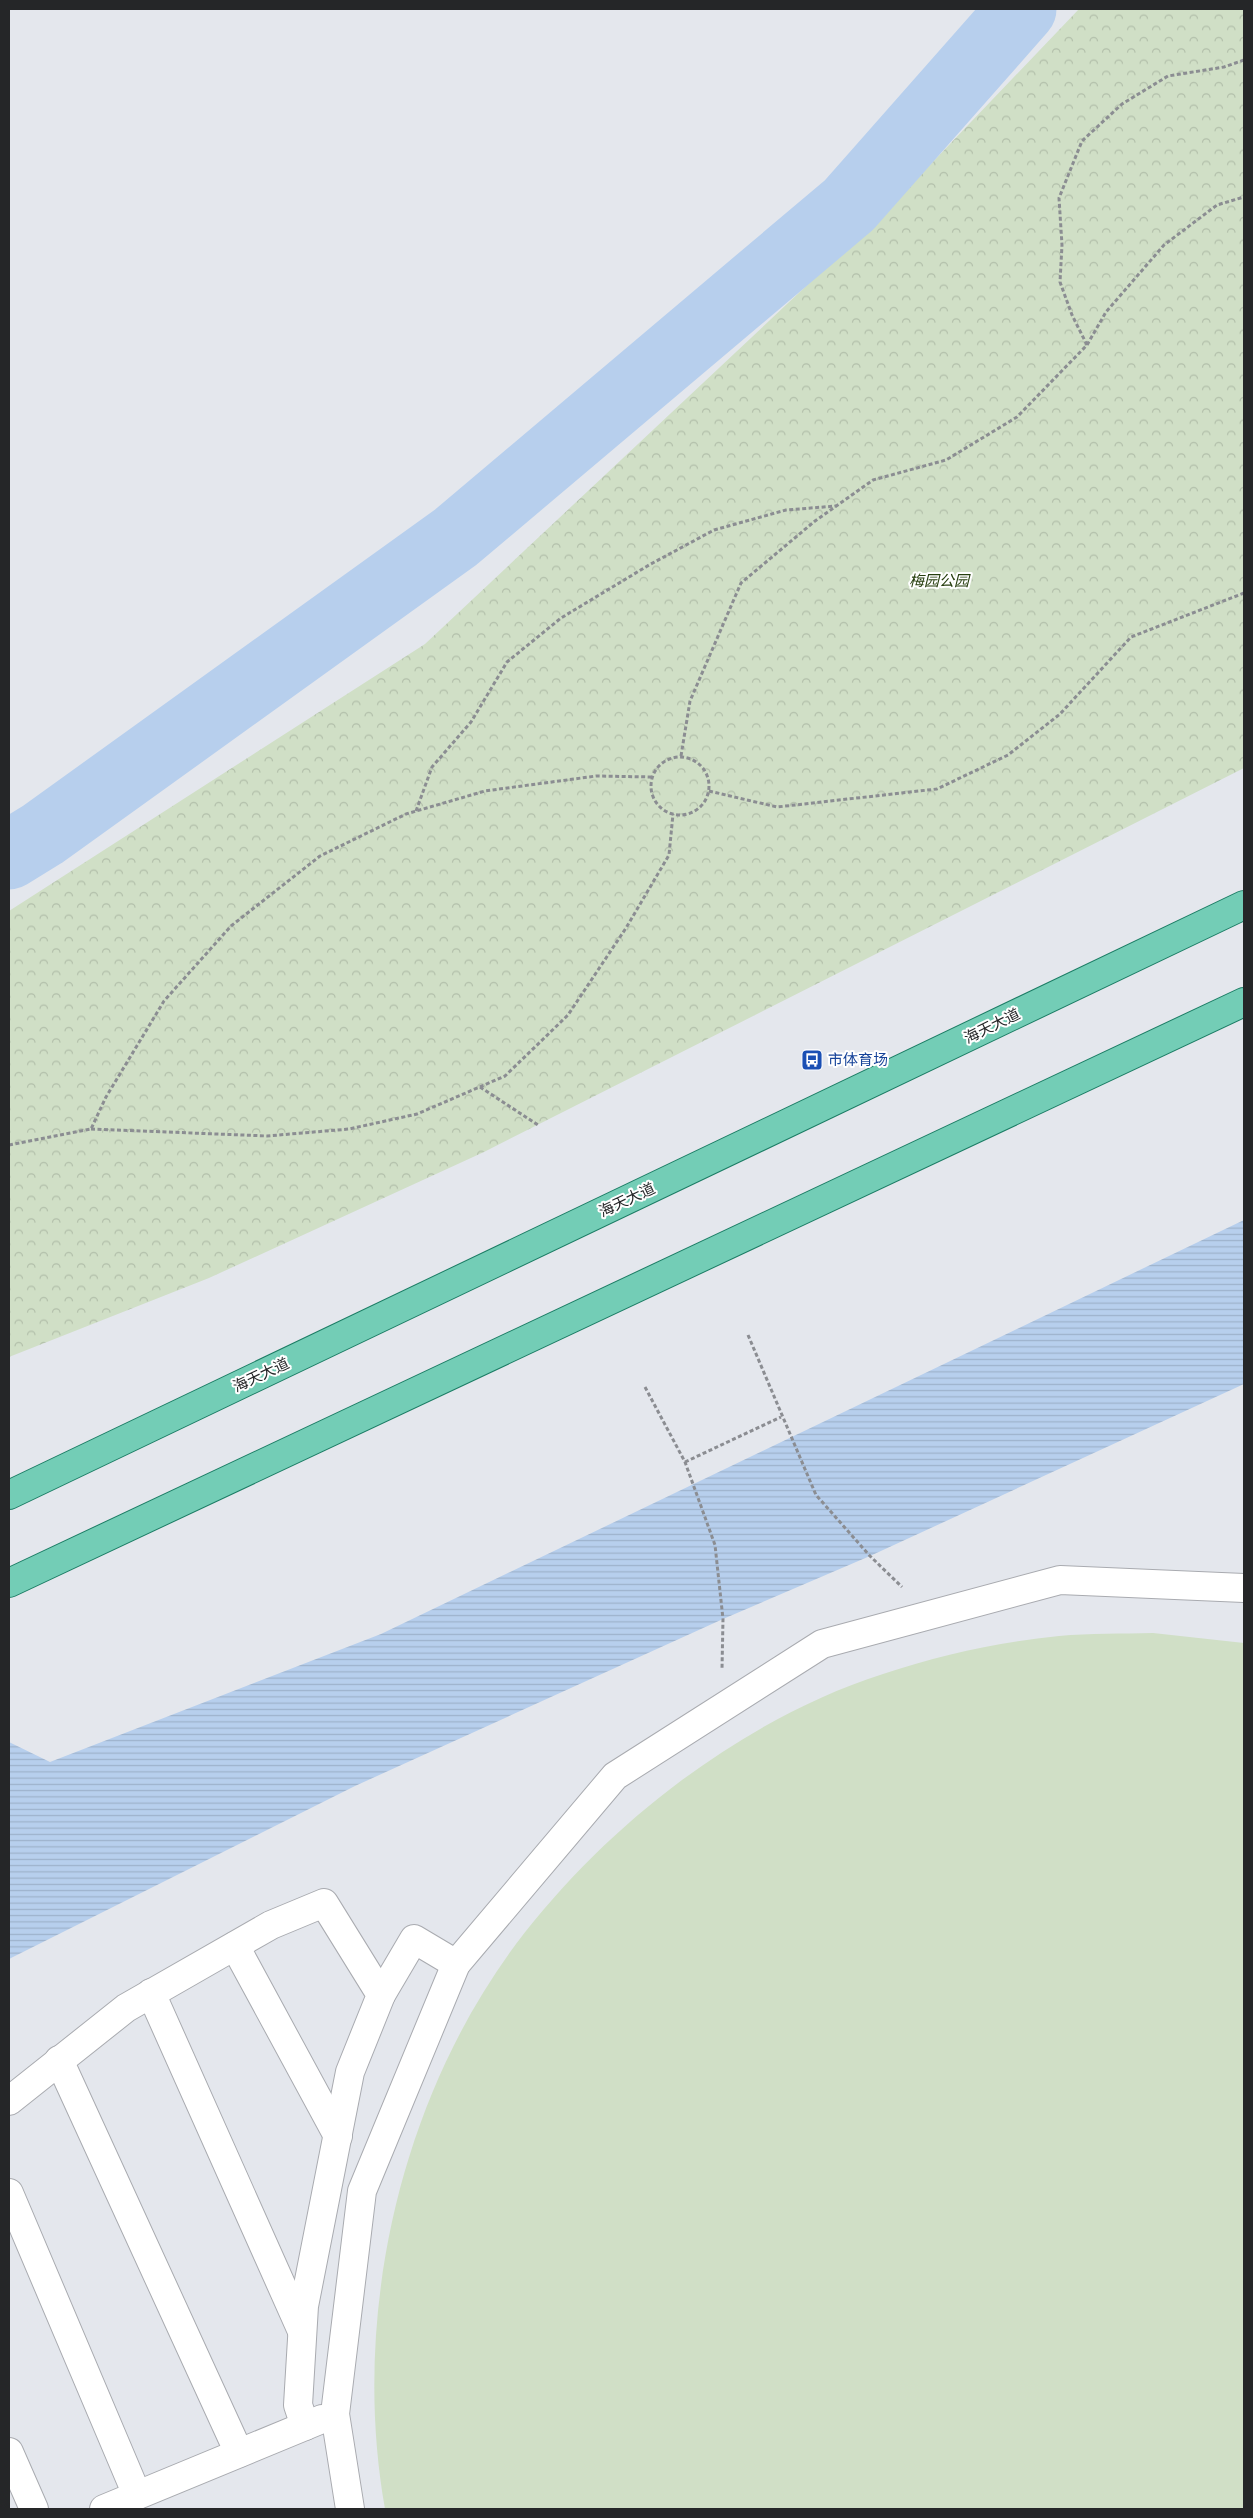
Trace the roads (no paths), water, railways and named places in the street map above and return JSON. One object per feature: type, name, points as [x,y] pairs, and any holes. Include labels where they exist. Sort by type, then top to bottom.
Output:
[{"type":"main road","name":"海天大道","points":[[9,1495],[1244,905]]},
{"type":"main road","points":[[9,1583],[1244,1002]]},
{"type":"street","points":[[350,2509],[335,2414],[362,2191],[456,1964],[615,1776],[822,1644],[1060,1580],[1244,1588]]},
{"type":"street","points":[[9,2100],[126,2008],[271,1926],[324,1903],[381,1996]]},
{"type":"street","points":[[305,2426],[298,2405],[304,2306],[350,2072],[381,1996],[414,1939],[456,1964]]},
{"type":"street","points":[[235,1946],[338,2136]]},
{"type":"street","points":[[151,1993],[303,2333]]},
{"type":"street","points":[[59,2060],[238,2453]]},
{"type":"street","points":[[9,2193],[137,2495]]},
{"type":"street","points":[[104,2509],[335,2414]]},
{"type":"street","points":[[9,2452],[34,2509]]},
{"type":"water","points":[[1244,1220],[1244,1384],[870,1556],[723,1619],[355,1786],[9,1959],[9,1742],[50,1762],[381,1634]]},
{"type":"waterway","points":[[9,855],[43,834],[456,537],[849,205],[1022,9]]},
{"type":"place","name":"市体育场","points":[[812,1060]]},
{"type":"park label","name":"梅园公园","points":[[939,581]]}]
